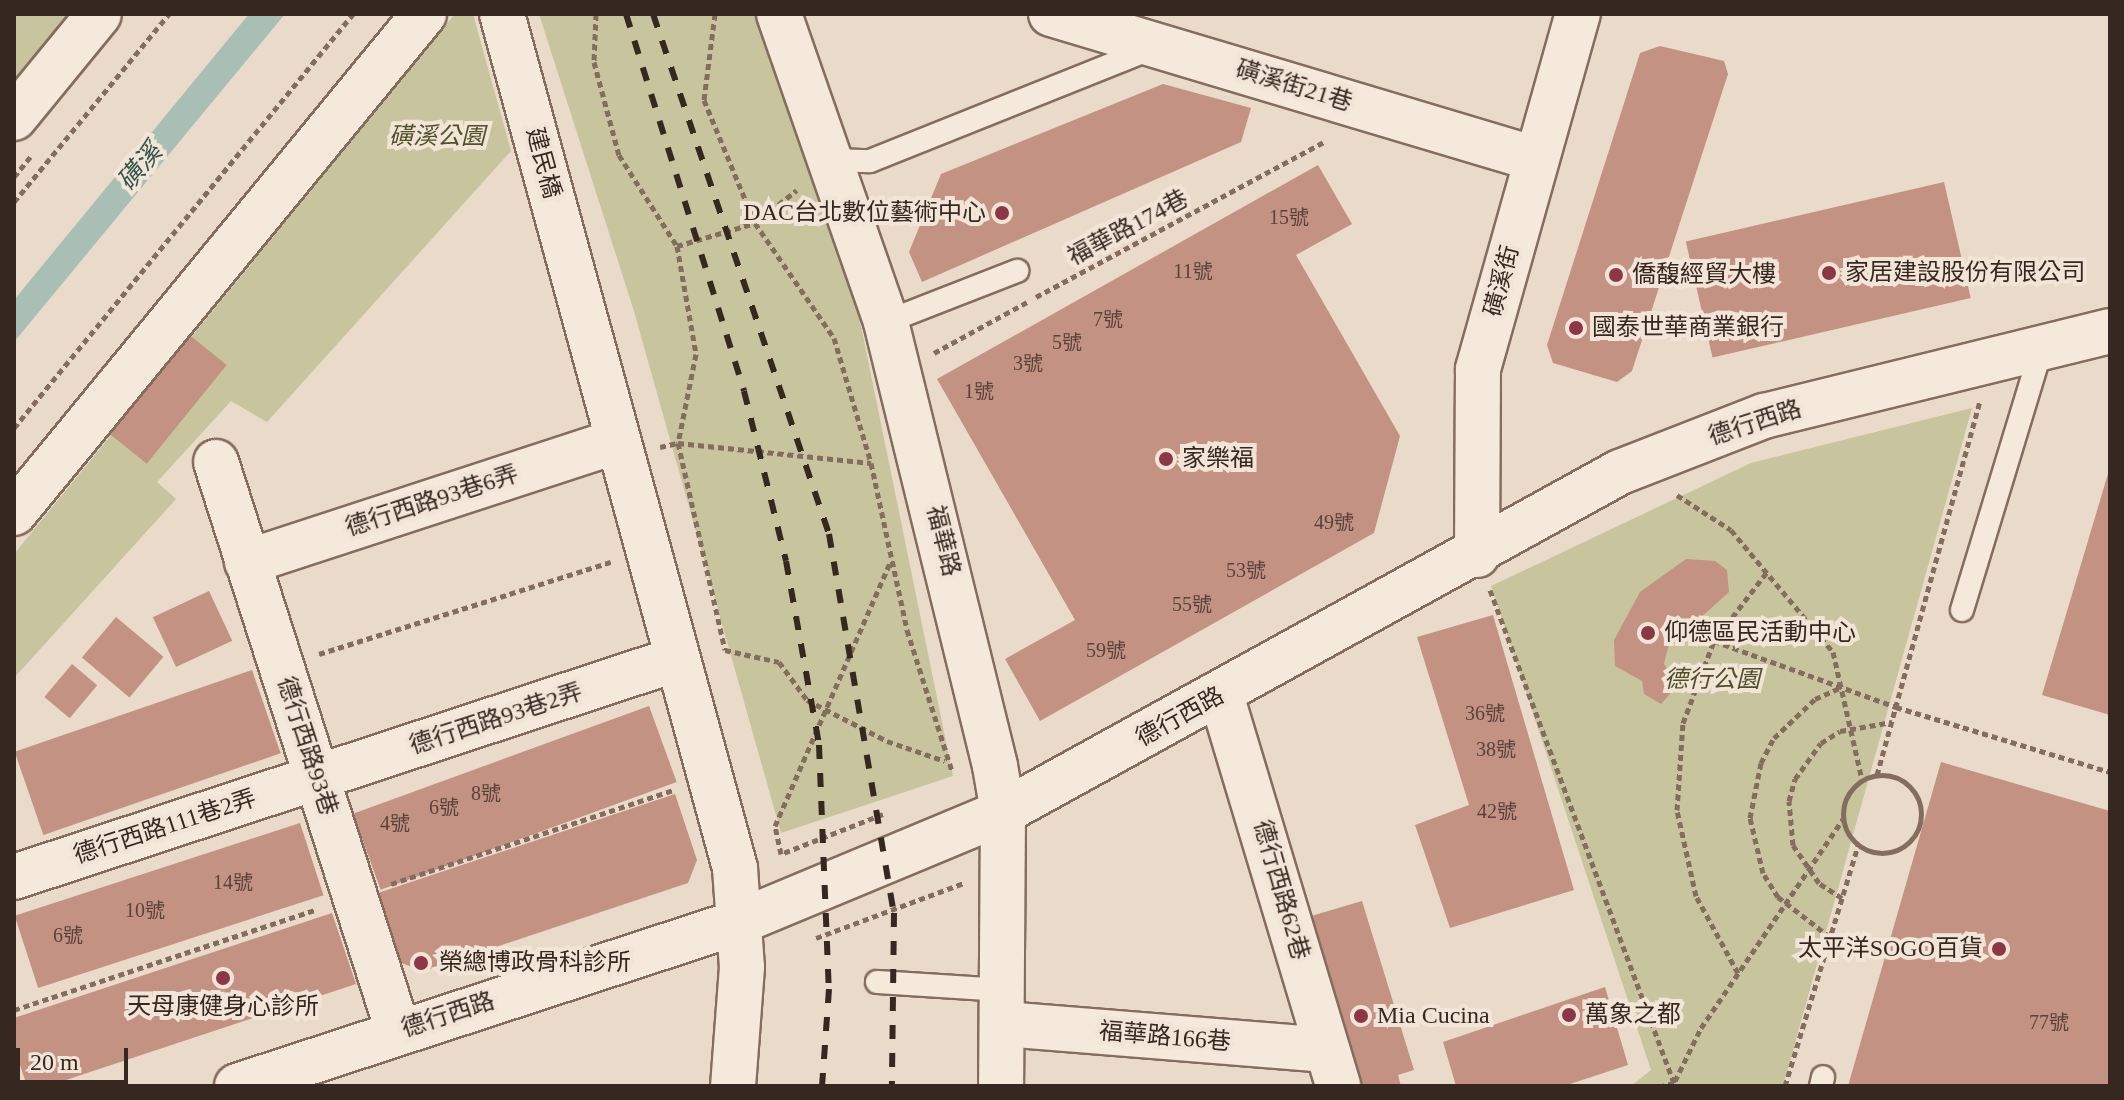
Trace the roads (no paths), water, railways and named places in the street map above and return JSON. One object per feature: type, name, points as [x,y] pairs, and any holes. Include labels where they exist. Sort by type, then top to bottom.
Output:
[{"type":"street","points":[[14,118],[99,14]]},
{"type":"street","points":[[14,513],[424,14]]},
{"type":"street","name":"建民橋","points":[[502,14],[585,313],[638,444]]},
{"type":"street","name":"福華路","points":[[779,14],[886,322],[1003,812],[1004,1007],[1001,1086]]},
{"type":"street","name":"磺溪街21巷","points":[[1051,14],[1536,159]]},
{"type":"street","name":"磺溪街","points":[[1477,555],[1478,369],[1578,14]]},
{"type":"street","name":"德行西路","points":[[237,1086],[323,1072],[398,1031],[739,922],[1003,812],[1477,555],[1620,472],[1764,416],[2110,331]]},
{"type":"street","points":[[638,444],[646,551],[674,660],[735,868],[739,922],[733,1086]]},
{"type":"street","name":"德行西路93巷6弄","points":[[247,562],[638,444]]},
{"type":"street","name":"德行西路93巷","points":[[216,462],[398,1031]]},
{"type":"street","name":"德行西路93巷2弄","points":[[317,778],[674,660]]},
{"type":"street","name":"德行西路62巷","points":[[1221,695],[1332,1068]]},
{"type":"street","name":"德行西路111巷2弄","points":[[14,877],[317,778]]},
{"type":"street","name":"福華路166巷","points":[[1004,1007],[1332,1068]]},
{"type":"lane","points":[[832,160],[870,161],[1158,46]]},
{"type":"lane","points":[[886,322],[1017,271]]},
{"type":"lane","points":[[1962,610],[2042,347]]},
{"type":"lane","points":[[877,982],[1004,1007]]},
{"type":"water","name":"磺溪","points":[[249,14],[285,14],[14,342],[14,300]]},
{"type":"railway","points":[[626,14],[744,391],[786,561],[819,745],[829,989],[822,1086]]},
{"type":"railway","points":[[653,14],[829,534],[894,913],[892,1086]]},
{"type":"place","name":"DAC台北數位藝術中心","points":[[1002,213]]},
{"type":"place","name":"家居建設股份有限公司","points":[[1829,273]]},
{"type":"place","name":"僑馥經貿大樓","points":[[1616,275]]},
{"type":"place","name":"國泰世華商業銀行","points":[[1576,328]]},
{"type":"place","name":"家樂福","points":[[1166,459]]},
{"type":"place","name":"仰德區民活動中心","points":[[1648,633]]},
{"type":"place","name":"太平洋SOGO百貨","points":[[1999,949]]},
{"type":"place","name":"榮總博政骨科診所","points":[[421,963]]},
{"type":"place","name":"天母康健身心診所","points":[[223,978]]},
{"type":"place","name":"萬象之都","points":[[1569,1015]]},
{"type":"place","name":"Mia Cucina","points":[[1361,1016]]},
{"type":"park label","name":"磺溪公園","points":[[437,137]]},
{"type":"park label","name":"德行公園","points":[[1712,680]]}]
